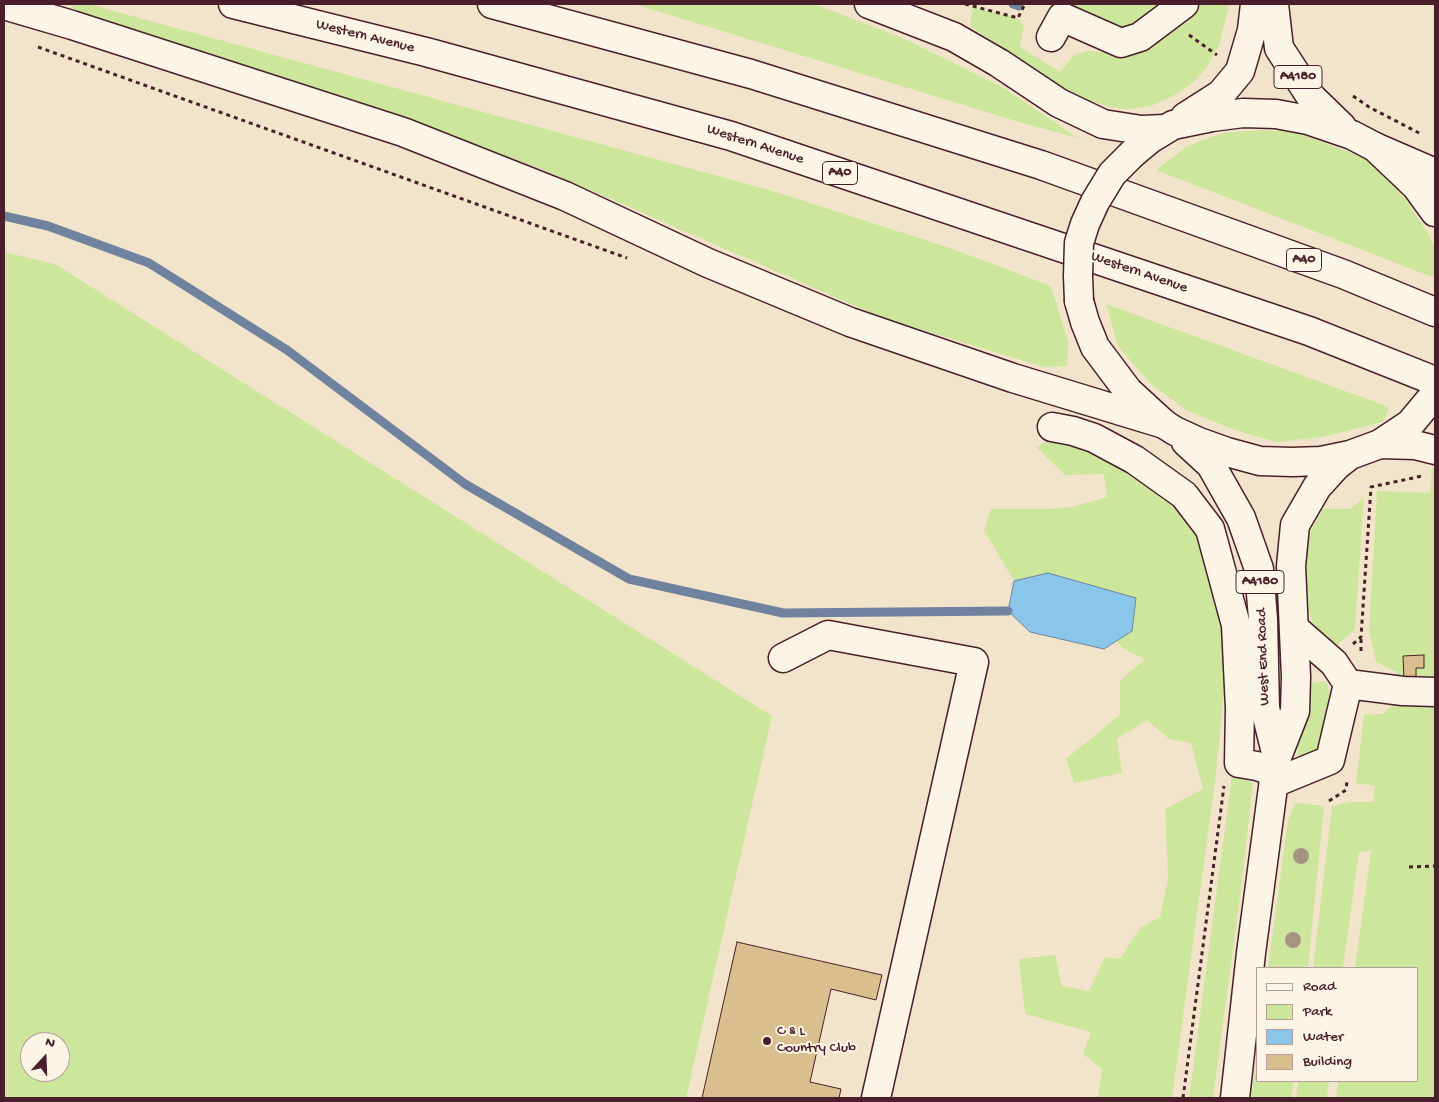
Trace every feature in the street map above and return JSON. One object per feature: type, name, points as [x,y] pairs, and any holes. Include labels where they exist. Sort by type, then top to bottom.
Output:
[{"type":"main road","name":"Western Avenue","points":[[233,4],[426,52],[730,136],[1309,331],[1435,381]]},
{"type":"main road","name":"A40","points":[[492,4],[751,74],[1041,165],[1343,274],[1435,312]]},
{"type":"main road","points":[[869,4],[954,37],[1059,103],[1103,124],[1142,130],[1169,127],[1212,116],[1243,113],[1276,114],[1308,120],[1363,141],[1435,173]]},
{"type":"main road","points":[[1169,127],[1221,94],[1240,71],[1252,30],[1255,4]]},
{"type":"main road","name":"A4180","points":[[1274,4],[1279,48],[1311,98],[1337,123],[1363,141]]},
{"type":"main road","points":[[4,5],[72,25],[403,132],[565,196],[708,263],[850,322],[1013,378],[1170,428],[1227,452],[1260,461],[1321,461],[1350,455],[1380,444],[1410,424],[1435,394]]},
{"type":"main road","points":[[1051,37],[1062,17],[1121,43],[1140,37],[1174,11]]},
{"type":"main road","name":"West End Road","points":[[1169,127],[1132,154],[1112,174],[1095,202],[1079,243],[1079,301],[1084,322],[1095,347],[1128,391],[1211,465],[1241,518],[1258,569],[1264,619],[1264,708],[1275,771]]},
{"type":"main road","points":[[1363,141],[1416,186],[1435,212]]},
{"type":"main road","points":[[1052,427],[1094,438],[1135,460],[1184,494],[1210,529],[1236,625],[1240,709],[1239,763],[1275,771],[1330,760],[1348,684],[1334,663],[1294,628]]},
{"type":"main road","points":[[1380,444],[1415,445],[1435,450]]},
{"type":"main road","name":"West End Road","points":[[1235,1098],[1251,953],[1275,771],[1295,711],[1296,676],[1290,566],[1296,525],[1317,487],[1336,466],[1350,455]]},
{"type":"main road","points":[[783,658],[828,635],[974,662],[876,1098]]},
{"type":"main road","points":[[1348,684],[1403,691],[1435,692]]},
{"type":"path","points":[[965,4],[1018,18],[1025,4]]},
{"type":"path","points":[[1174,11],[1224,60]]},
{"type":"path","points":[[36,46],[628,259]]},
{"type":"path","points":[[1349,93],[1369,107],[1427,137]]},
{"type":"path","points":[[1347,650],[1361,637],[1371,487],[1426,476]]},
{"type":"path","points":[[1183,1098],[1226,777]]},
{"type":"path","points":[[1408,867],[1435,866]]},
{"type":"green space","points":[[70,4],[88,4],[776,192],[953,249],[1051,286],[1068,342],[1067,366],[1044,367],[883,318],[549,172],[415,123],[79,17]]},
{"type":"green space","points":[[634,4],[814,4],[900,37],[1004,88],[1078,138],[1019,122]]},
{"type":"green space","points":[[1056,4],[1168,4],[1126,31]]},
{"type":"green space","points":[[1202,4],[1229,4],[1219,45],[1206,68],[1193,83],[1173,96],[1151,106],[1128,109],[1109,107],[1085,99],[1061,87],[970,26],[973,7],[1018,18],[1024,26],[1020,47],[1060,72],[1075,54],[1089,51],[1126,54],[1140,52],[1189,21]]},
{"type":"green space","points":[[1261,130],[1295,132],[1373,161],[1405,199],[1429,235],[1435,249],[1435,278],[1156,170],[1187,146],[1223,133]]},
{"type":"green space","points":[[4,252],[55,264],[772,716],[686,1098],[4,1098]]},
{"type":"green space","points":[[1106,304],[1389,407],[1383,422],[1322,437],[1276,442],[1232,429],[1186,410],[1151,384],[1118,346]]},
{"type":"green space","points":[[1060,434],[1122,457],[1204,533],[1228,650],[1216,774],[1172,1098],[1098,1098],[1102,1069],[1083,1054],[1091,1032],[1025,1014],[1019,959],[1055,955],[1062,986],[1089,991],[1105,957],[1120,959],[1140,928],[1160,917],[1168,879],[1165,809],[1203,789],[1191,743],[1169,739],[1147,720],[1117,739],[1122,773],[1074,783],[1066,759],[1120,715],[1120,681],[1145,659],[1125,650],[1116,641],[1132,631],[1048,573],[1014,581],[984,530],[991,509],[1072,507],[1107,497],[1104,474],[1065,475],[1036,447]]},
{"type":"green space","points":[[1432,468],[1435,469],[1435,1098],[1336,1098],[1338,1082],[1419,1082],[1419,967],[1355,967],[1371,851],[1359,852],[1343,967],[1313,967],[1332,806],[1351,802],[1373,802],[1375,786],[1356,783],[1364,715],[1383,714],[1392,705],[1397,672],[1376,662],[1369,630],[1377,491],[1430,493]]},
{"type":"green space","points":[[1364,497],[1355,629],[1334,648],[1321,635],[1311,620],[1305,594],[1305,541],[1323,509],[1351,509]]},
{"type":"green space","points":[[1326,681],[1335,710],[1322,745],[1308,755],[1297,755],[1305,684]]},
{"type":"green space","points":[[1232,775],[1253,782],[1242,882],[1213,1098],[1189,1098]]},
{"type":"green space","points":[[1295,803],[1324,806],[1308,967],[1268,967],[1288,820]]},
{"type":"green space","points":[[1256,1062],[1256,1082],[1294,1082],[1291,1098],[1251,1098]]},
{"type":"green space","points":[[1298,1082],[1329,1082],[1327,1098],[1296,1098]]},
{"type":"water","points":[[1048,573],[1136,598],[1132,631],[1104,649],[1030,632],[1008,611],[1014,581]]},
{"type":"building","points":[[1424,655],[1424,668],[1416,668],[1416,677],[1404,678],[1403,656]]},
{"type":"building","name":"C & L Country Club","points":[[737,942],[882,975],[876,1000],[831,989],[810,1082],[841,1089],[839,1098],[702,1098]]},
{"type":"waterway","points":[[1013,4],[1019,6]]},
{"type":"waterway","points":[[4,216],[48,226],[149,263],[287,350],[465,484],[629,579],[783,613],[1008,611]]},
{"type":"place","name":"C & L Country Club","points":[[767,1041]]}]
